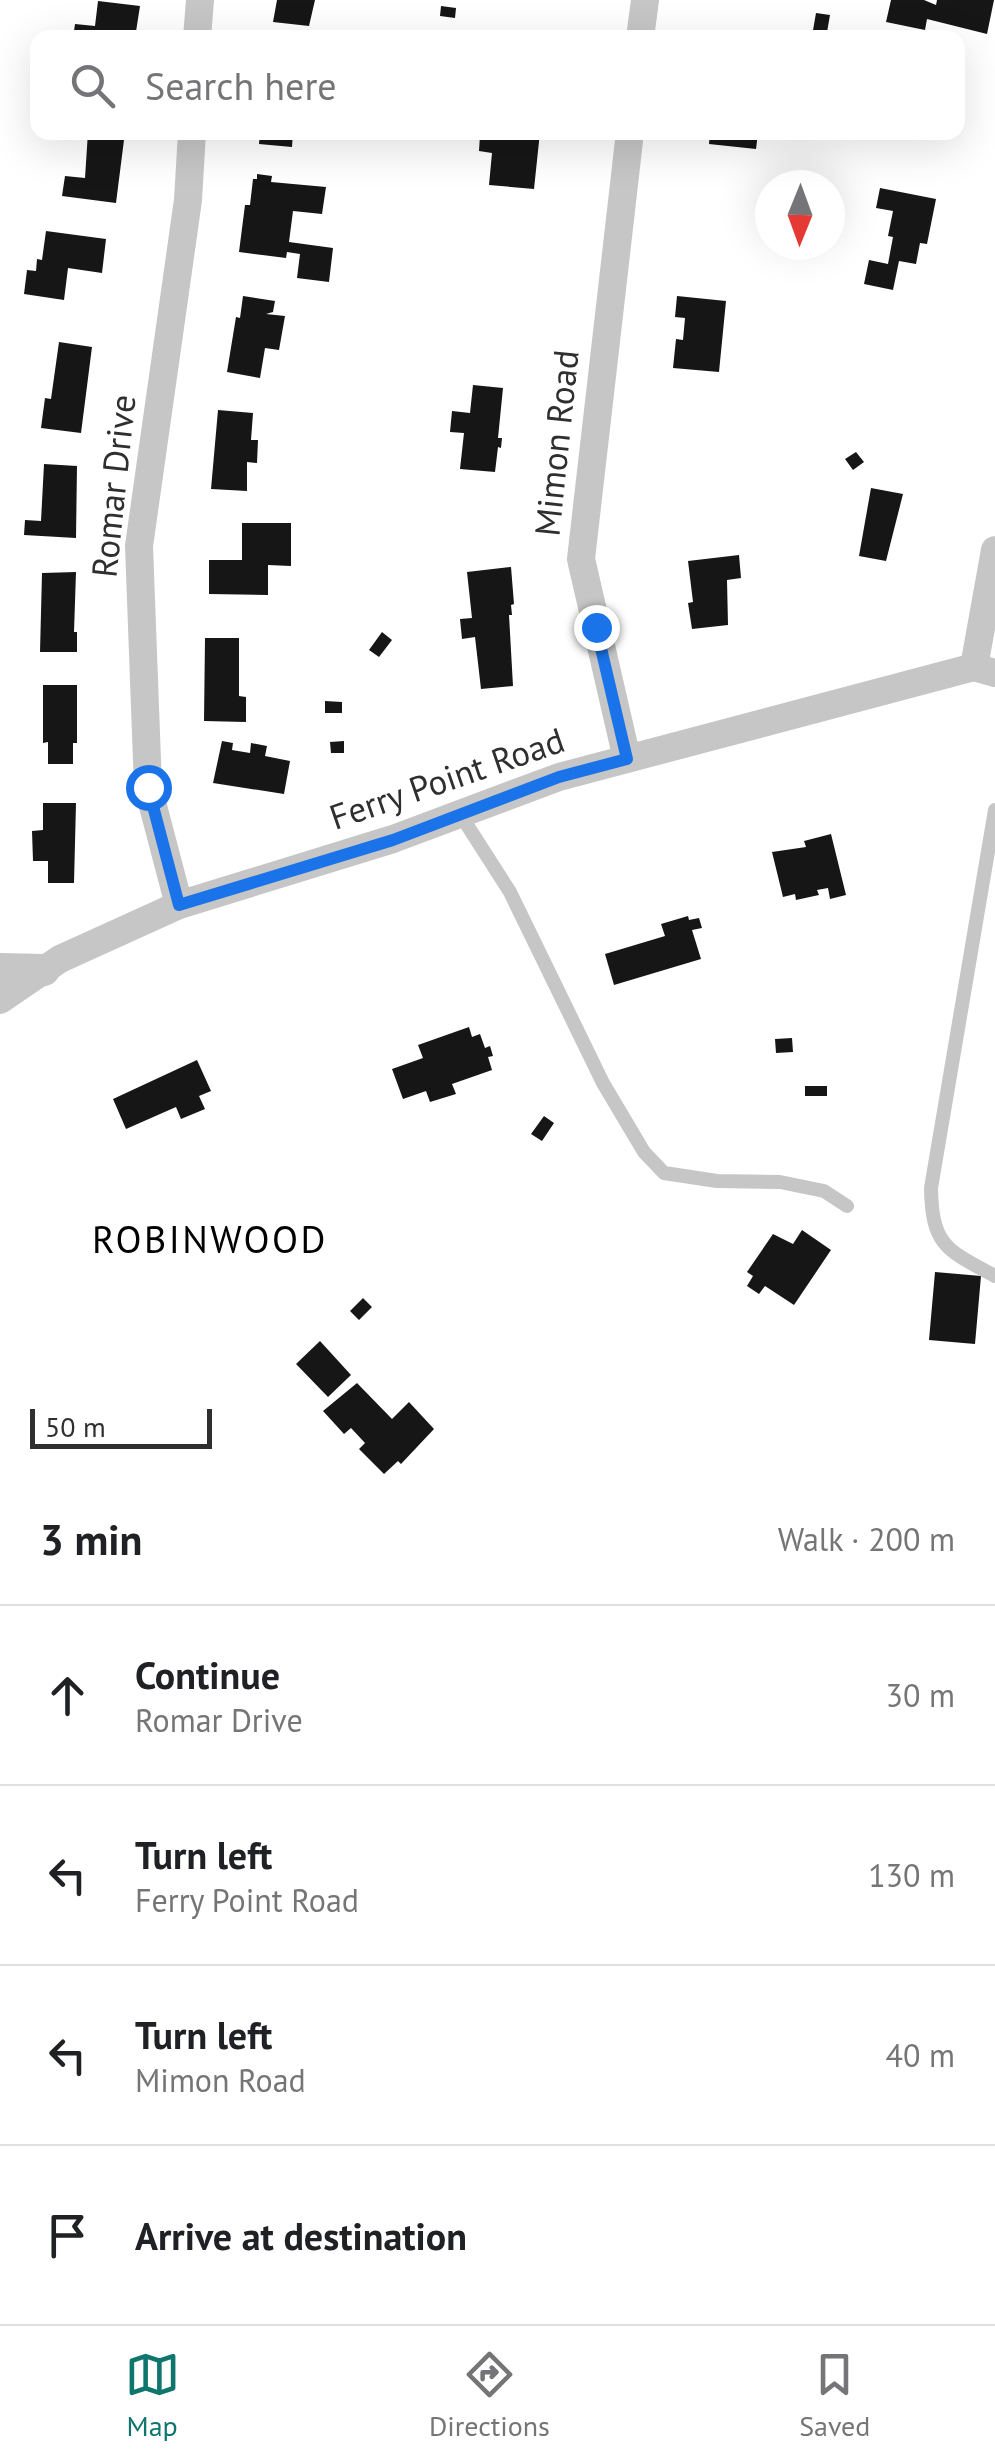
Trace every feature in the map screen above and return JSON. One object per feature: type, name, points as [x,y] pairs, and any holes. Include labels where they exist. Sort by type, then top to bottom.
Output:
[{"type":"street","points":[[198,30],[200,0]]},
{"type":"street","points":[[641,30],[644,0]]},
{"type":"street","name":"Romar Drive","points":[[179,905],[148,787],[139,546],[188,200],[192,140]]},
{"type":"street","name":"Mimon Road","points":[[627,759],[581,560],[629,140]]},
{"type":"street","points":[[984,670],[995,550]]},
{"type":"street","name":"Ferry Point Road","points":[[0,1000],[60,958],[179,905],[393,840],[559,777],[984,670]]},
{"type":"street","points":[[0,969],[44,970]]},
{"type":"lane","points":[[995,810],[930,1188],[931,1223],[946,1246],[995,1276]]},
{"type":"lane","points":[[460,814],[510,892],[602,1083],[644,1152],[664,1173],[717,1181],[780,1182],[824,1191],[846,1206]]},
{"type":"building","points":[[277,0],[315,0],[309,26],[273,22]]},
{"type":"building","points":[[891,0],[924,0],[936,5],[937,0],[994,0],[987,34],[927,19],[925,30],[886,22]]},
{"type":"building","points":[[98,1],[140,6],[136,30],[74,30],[75,24],[95,26]]},
{"type":"building","points":[[441,6],[456,8],[455,18],[440,16]]},
{"type":"building","points":[[816,13],[830,15],[827,30],[813,30]]},
{"type":"building","points":[[87,140],[124,140],[116,203],[62,196],[65,176],[85,178]]},
{"type":"building","points":[[259,140],[292,140],[292,147],[259,144]]},
{"type":"building","points":[[480,140],[539,140],[534,189],[489,185],[492,153],[479,151]]},
{"type":"building","points":[[709,140],[757,140],[756,149],[709,144]]},
{"type":"building","points":[[257,174],[272,176],[271,182],[326,187],[322,214],[293,211],[289,242],[333,248],[329,282],[297,278],[300,254],[287,252],[286,258],[239,252],[245,205],[250,205]]},
{"type":"building","points":[[880,188],[936,199],[927,244],[920,243],[916,264],[899,261],[893,290],[864,284],[869,260],[888,264],[893,237],[888,236],[893,211],[876,208]]},
{"type":"building","points":[[46,231],[106,239],[102,273],[68,268],[64,300],[24,294],[27,270],[36,271],[37,259],[42,260]]},
{"type":"building","points":[[243,296],[275,301],[273,312],[266,314],[285,316],[279,350],[265,348],[260,378],[227,372]]},
{"type":"building","points":[[677,296],[726,301],[719,372],[673,368],[676,339],[683,340],[685,318],[675,317]]},
{"type":"building","points":[[59,342],[92,347],[81,433],[41,428],[45,398],[51,399]]},
{"type":"building","points":[[473,385],[503,388],[498,438],[502,438],[495,472],[460,469],[464,433],[450,432],[452,411],[470,413]]},
{"type":"building","points":[[218,410],[253,413],[251,440],[258,440],[257,463],[247,462],[247,491],[211,489]]},
{"type":"building","points":[[856,452],[864,462],[853,470],[845,459]]},
{"type":"building","points":[[44,464],[77,466],[76,538],[24,535],[25,520],[41,521]]},
{"type":"building","points":[[871,488],[903,494],[886,561],[859,556]]},
{"type":"building","points":[[242,523],[291,523],[291,566],[268,565],[268,595],[209,594],[209,560],[242,560]]},
{"type":"building","points":[[739,555],[741,578],[727,580],[728,625],[692,629],[688,561]]},
{"type":"building","points":[[511,567],[513,686],[481,689],[475,637],[462,639],[460,619],[472,618],[467,572]]},
{"type":"building","points":[[76,572],[77,652],[40,652],[42,573]]},
{"type":"building","points":[[382,632],[392,640],[379,657],[369,650]]},
{"type":"building","points":[[205,638],[239,638],[239,696],[246,697],[246,722],[204,721]]},
{"type":"building","points":[[43,685],[77,685],[73,764],[48,764],[48,742],[43,743]]},
{"type":"building","points":[[325,701],[342,702],[342,713],[325,713]]},
{"type":"building","points":[[222,741],[233,743],[232,750],[250,753],[251,743],[267,746],[265,756],[290,761],[284,794],[213,783]]},
{"type":"building","points":[[344,741],[344,753],[331,753],[330,742]]},
{"type":"building","points":[[43,803],[76,803],[74,883],[48,883],[48,861],[33,861],[32,831],[43,830]]},
{"type":"building","points":[[831,834],[846,895],[830,899],[828,888],[817,890],[819,895],[796,900],[795,894],[783,897],[772,852],[806,847],[804,841]]},
{"type":"building","points":[[688,916],[689,920],[699,918],[702,928],[692,930],[701,959],[614,985],[605,954],[665,936],[661,924]]},
{"type":"building","points":[[469,1027],[472,1037],[480,1034],[485,1048],[490,1046],[492,1070],[452,1084],[456,1094],[430,1102],[426,1091],[403,1099],[392,1069],[423,1058],[418,1045]]},
{"type":"building","points":[[792,1038],[793,1052],[776,1053],[775,1039]]},
{"type":"building","points":[[197,1060],[211,1091],[199,1096],[205,1109],[181,1119],[176,1107],[126,1129],[113,1099]]},
{"type":"building","points":[[805,1086],[827,1086],[827,1096],[805,1096]]},
{"type":"building","points":[[544,1116],[554,1123],[542,1141],[531,1134]]},
{"type":"building","points":[[802,1230],[831,1250],[794,1305],[765,1286],[759,1294],[747,1286],[753,1276],[747,1272],[773,1234],[793,1244]]},
{"type":"building","points":[[935,1272],[981,1276],[975,1344],[929,1340]]},
{"type":"building","points":[[363,1298],[372,1307],[359,1320],[350,1311]]},
{"type":"building","points":[[320,1341],[351,1375],[328,1397],[296,1364]]},
{"type":"building","points":[[357,1383],[392,1419],[409,1402],[434,1429],[401,1464],[398,1461],[384,1474],[359,1449],[365,1443],[351,1428],[344,1434],[323,1411]]},
{"type":"district","name":"ROBINWOOD","points":[[210,1240]]},
{"type":"route","points":[[148,787],[179,905],[393,840],[559,777],[627,759],[596,627]]}]
